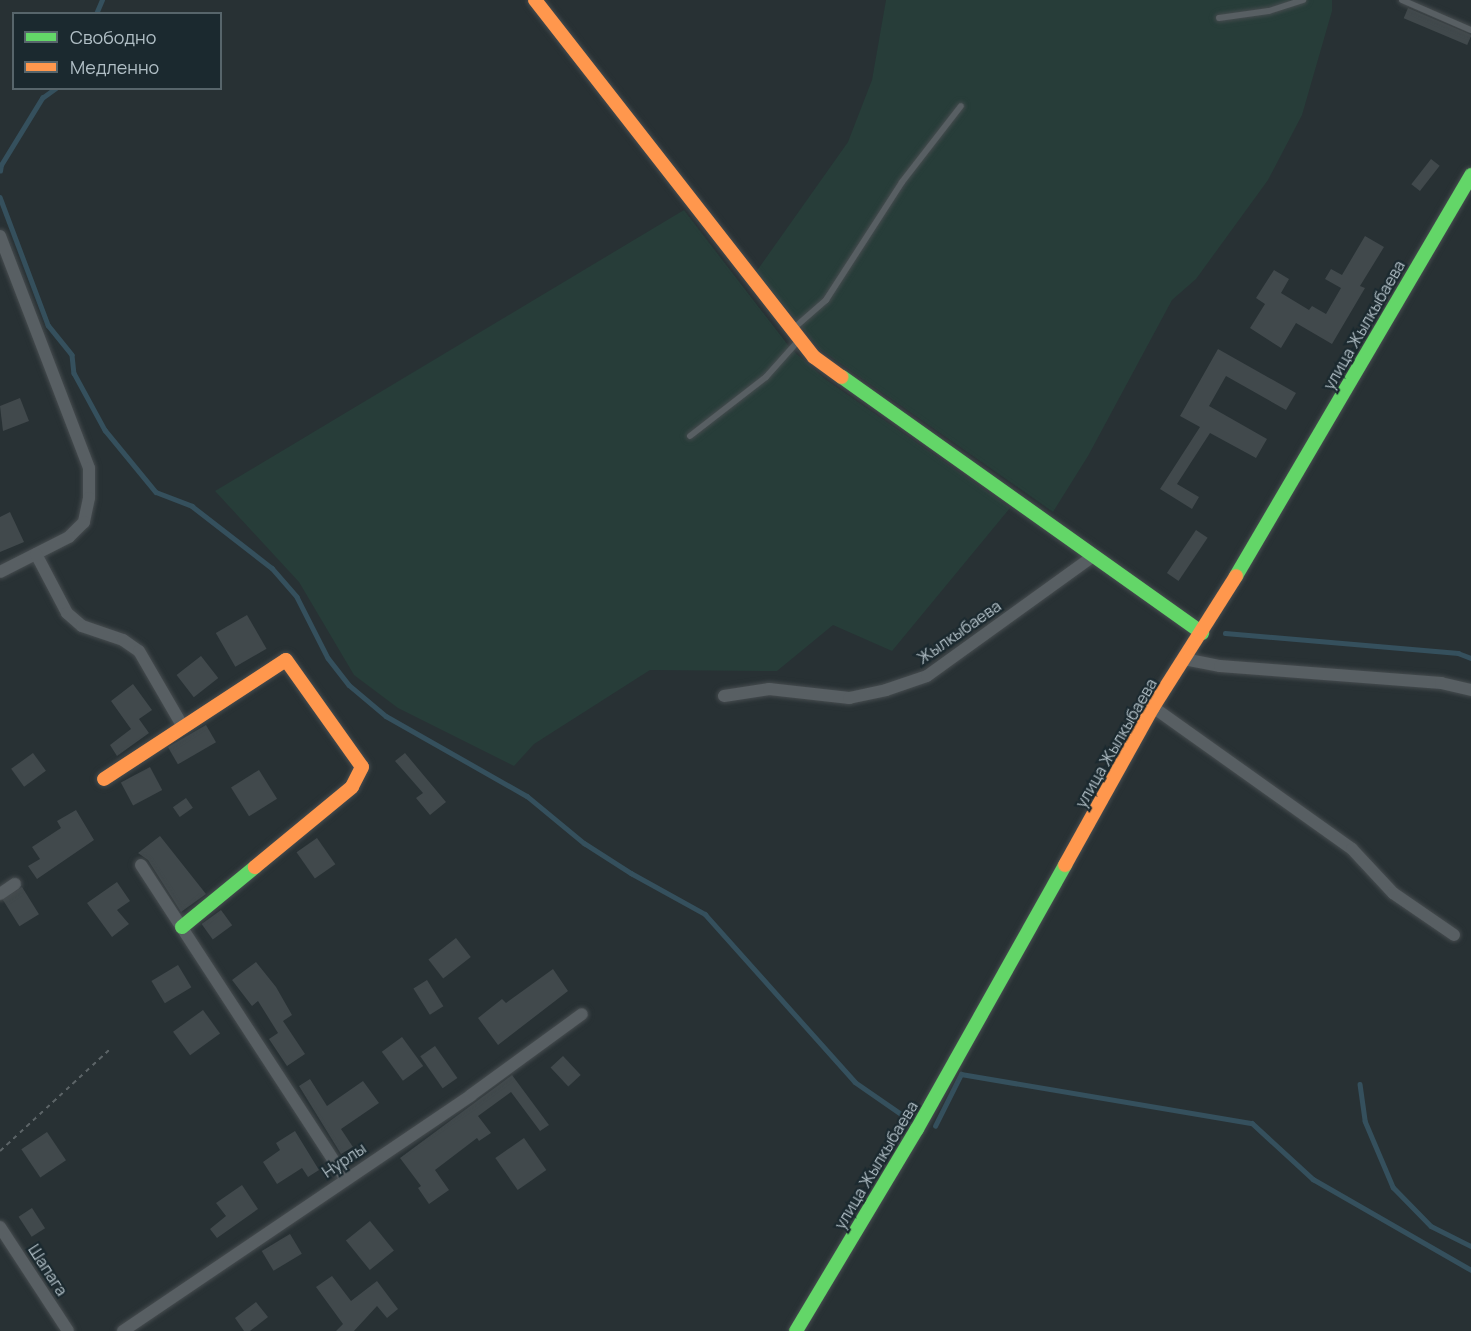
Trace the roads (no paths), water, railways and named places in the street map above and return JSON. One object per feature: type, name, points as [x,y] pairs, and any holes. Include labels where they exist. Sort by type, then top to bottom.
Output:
[{"type":"street","points":[[535,0],[814,357],[1092,557],[1202,633]]},
{"type":"street","name":"улица Жылкыбаева","points":[[796,1331],[917,1129],[1154,707],[1202,633],[1471,175]]},
{"type":"street","points":[[0,236],[89,468],[89,498],[84,522],[69,537],[0,572]]},
{"type":"street","points":[[36,554],[67,613],[82,626],[123,640],[139,651],[183,727]]},
{"type":"street","name":"Жылкыбаева","points":[[724,696],[769,689],[849,698],[886,690],[927,676],[1092,557]]},
{"type":"street","points":[[1184,659],[1220,666],[1441,683],[1471,690]]},
{"type":"street","points":[[104,779],[286,660],[362,767],[352,787],[182,927]]},
{"type":"street","points":[[1154,707],[1352,849],[1393,893],[1454,934]]},
{"type":"street","points":[[141,864],[346,1179]]},
{"type":"street","points":[[0,894],[15,884]]},
{"type":"street","name":"Нурлы","points":[[123,1331],[471,1095],[582,1014]]},
{"type":"street","name":"Шапага","points":[[0,1227],[68,1331]]},
{"type":"lane","points":[[1219,18],[1269,10],[1303,0]]},
{"type":"lane","points":[[1402,0],[1471,30]]},
{"type":"lane","points":[[690,436],[766,377],[795,335],[826,300],[902,182],[961,106]]},
{"type":"waterway","points":[[97,12],[102,0]]},
{"type":"waterway","points":[[0,171],[1,165],[42,98],[53,90]]},
{"type":"waterway","points":[[0,197],[48,325],[72,355],[74,373],[105,430],[156,492],[192,506],[272,568],[297,597],[328,658],[349,685],[386,716],[527,796],[584,843],[631,873],[705,914],[855,1082],[907,1118]]},
{"type":"waterway","points":[[1225,633],[1458,653],[1471,658]]},
{"type":"waterway","points":[[935,1126],[961,1074],[1252,1123],[1313,1179],[1471,1270]]},
{"type":"waterway","points":[[1360,1084],[1365,1121],[1393,1187],[1431,1226],[1471,1246]]}]
